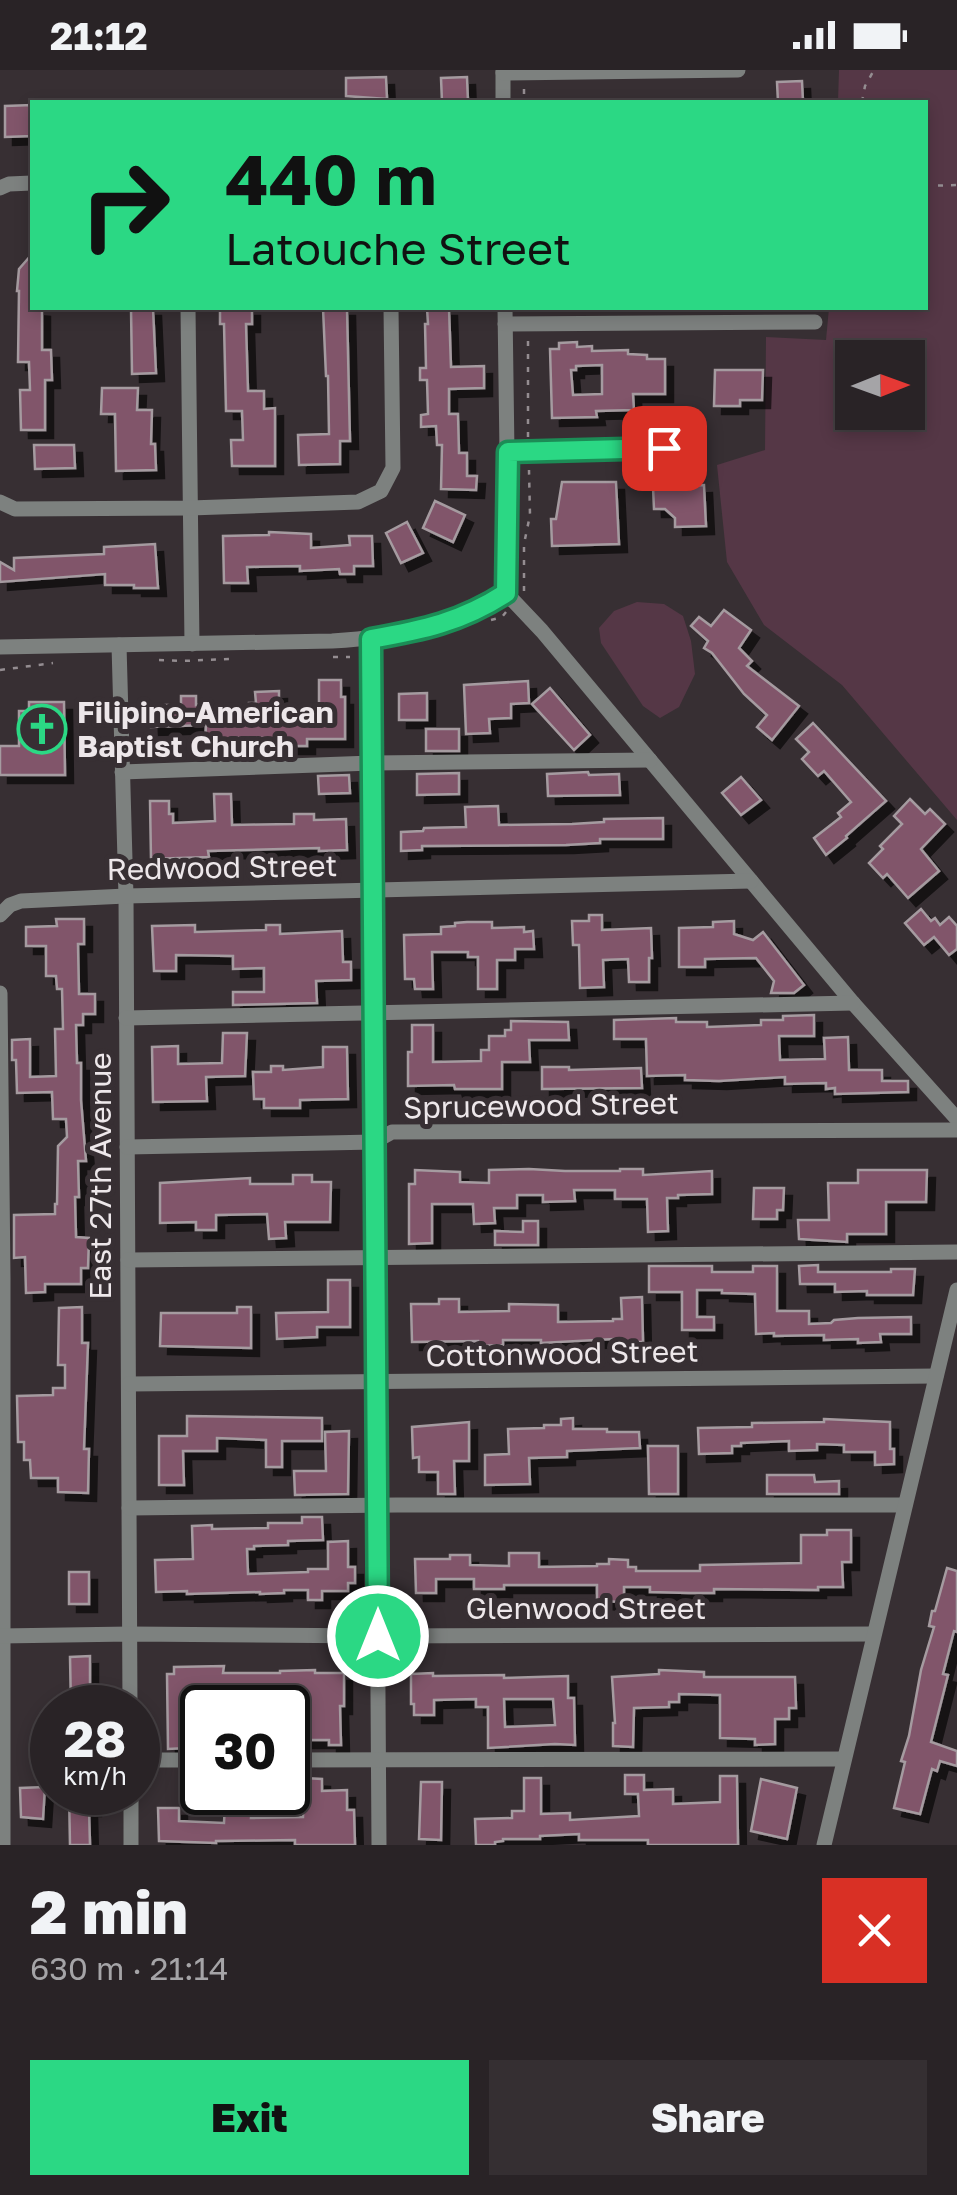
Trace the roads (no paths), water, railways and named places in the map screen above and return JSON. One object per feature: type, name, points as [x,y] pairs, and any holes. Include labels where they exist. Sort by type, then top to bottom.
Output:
[{"type":"street","points":[[503,100],[503,72],[738,70]]},
{"type":"street","points":[[0,188],[30,184]]},
{"type":"street","points":[[188,310],[192,644]]},
{"type":"street","points":[[0,502],[15,509],[190,508],[358,502],[382,491],[393,468],[391,310]]},
{"type":"street","points":[[816,322],[528,324],[505,316],[506,593],[853,1003],[957,1119]]},
{"type":"street","points":[[508,452],[698,447]]},
{"type":"street","points":[[0,647],[371,639],[419,630],[475,612],[506,593]]},
{"type":"street","points":[[371,639],[380,1845]]},
{"type":"street","name":"East 27th Avenue","points":[[119,645],[126,896],[130,1685]]},
{"type":"street","points":[[122,772],[372,763],[650,760]]},
{"type":"street","name":"Redwood Street","points":[[0,916],[10,905],[21,901],[752,880]]},
{"type":"street","points":[[0,993],[3,1845]]},
{"type":"street","points":[[126,1018],[853,1003]]},
{"type":"street","name":"Sprucewood Street","points":[[127,1147],[374,1142],[392,1132],[957,1130]]},
{"type":"street","points":[[128,1260],[957,1252]]},
{"type":"street","points":[[824,1845],[957,1290]]},
{"type":"street","name":"Cottonwood Street","points":[[128,1384],[936,1376]]},
{"type":"street","points":[[129,1508],[904,1505]]},
{"type":"street","name":"Glenwood Street","points":[[2,1636],[873,1634]]},
{"type":"street","points":[[310,1760],[844,1759]]},
{"type":"street","points":[[131,1815],[131,1845]]},
{"type":"place","name":"Filipino-American Baptist Church","points":[[42,729]]}]
